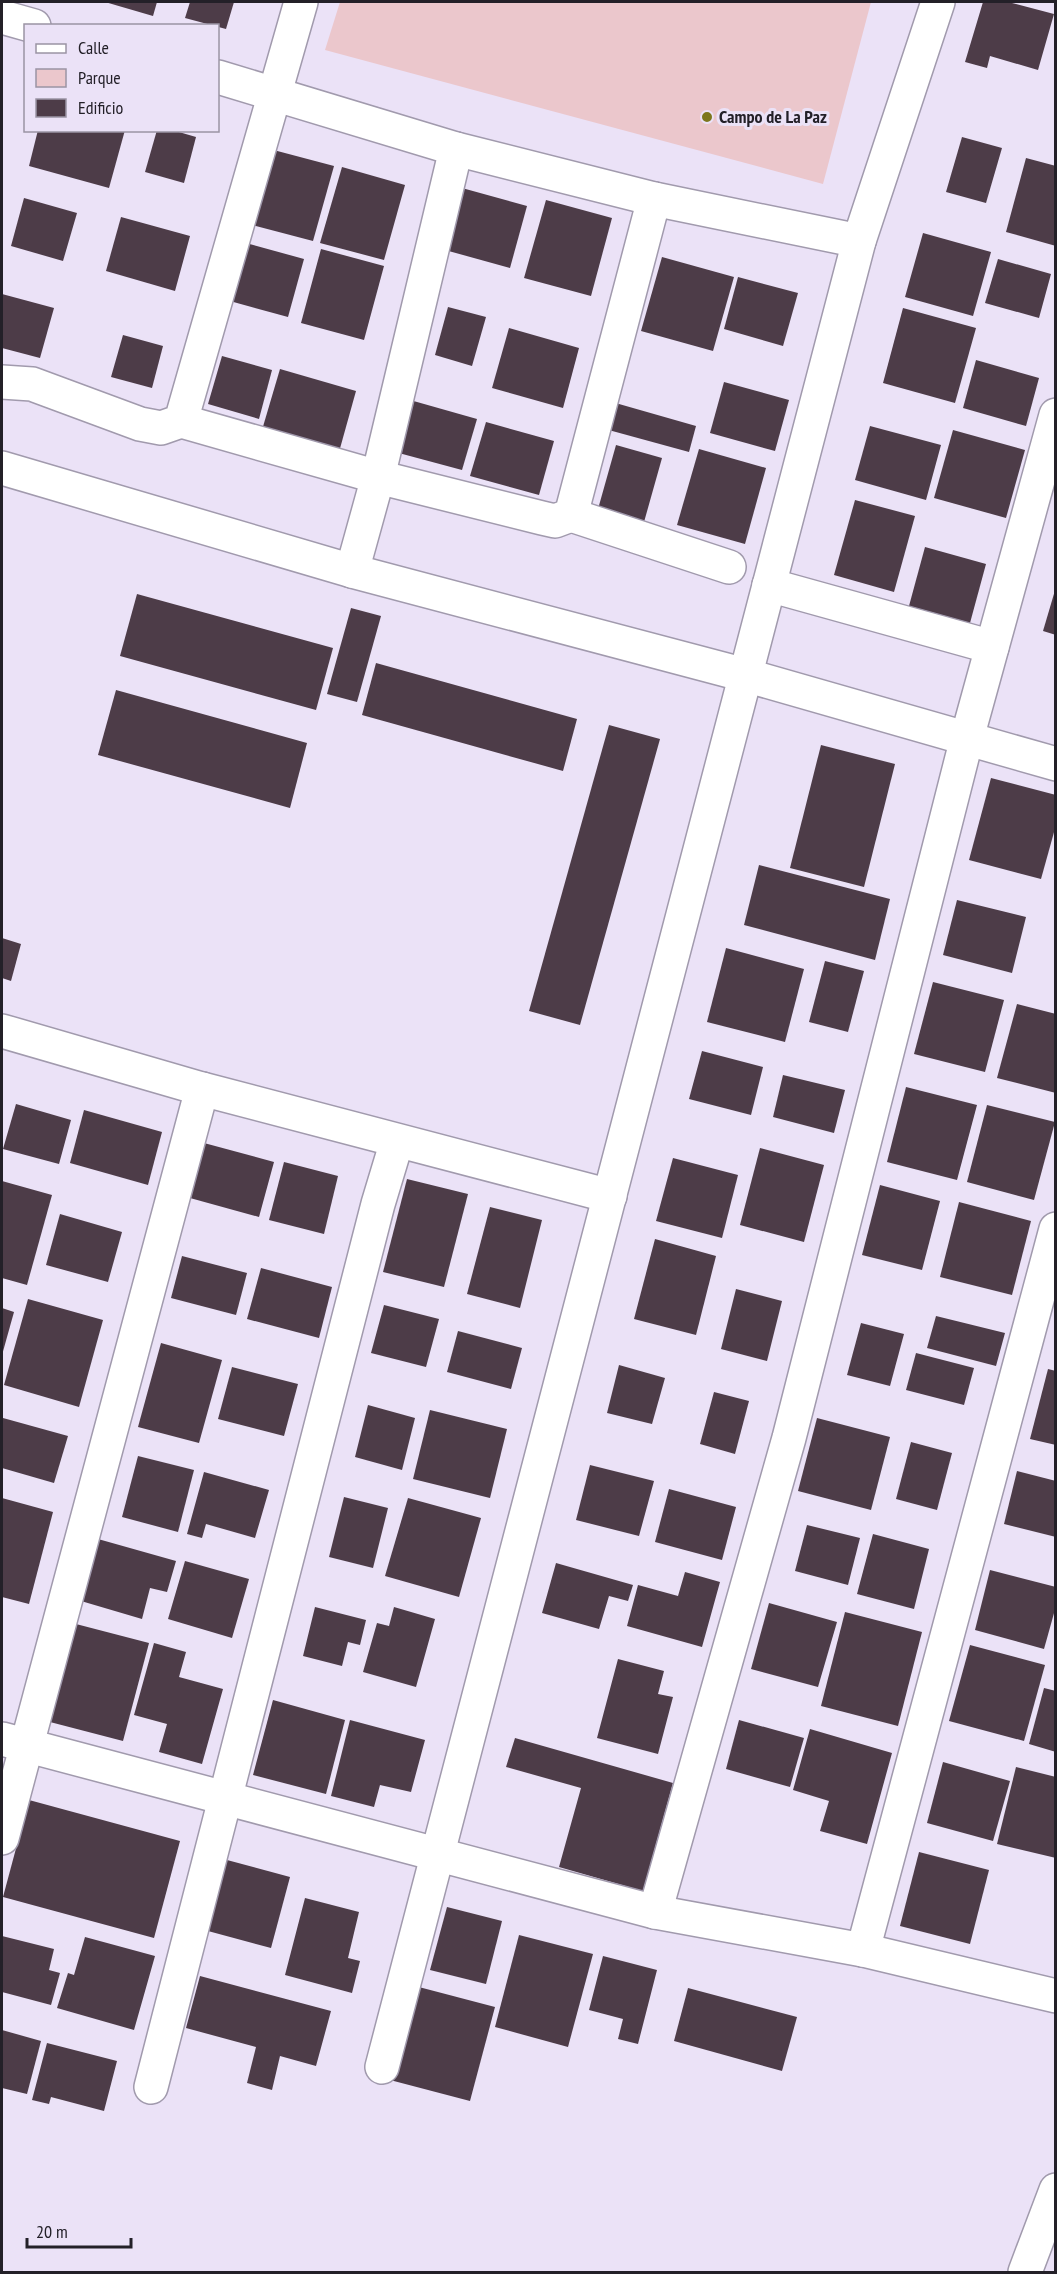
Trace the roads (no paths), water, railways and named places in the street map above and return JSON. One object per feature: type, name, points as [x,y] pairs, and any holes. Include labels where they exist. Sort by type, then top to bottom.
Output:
[{"type":"street","points":[[181,421],[302,2]]},
{"type":"street","points":[[382,2067],[859,241],[938,2]]},
{"type":"street","points":[[219,77],[456,148],[654,199],[859,241]]},
{"type":"street","points":[[352,571],[378,477],[456,148]]},
{"type":"street","points":[[571,515],[654,199]]},
{"type":"street","points":[[2,382],[32,384],[140,424],[161,428],[181,421],[378,477],[542,518],[555,521],[571,515],[729,567]]},
{"type":"street","points":[[656,1912],[789,1438],[967,738],[1056,416]]},
{"type":"street","points":[[2,468],[352,571],[745,675],[1056,764]]},
{"type":"street","points":[[769,585],[992,646]]},
{"type":"street","points":[[2,1031],[202,1089],[610,1196]]},
{"type":"street","points":[[2,1838],[15,1742],[202,1089]]},
{"type":"street","points":[[151,2087],[227,1799],[378,1204],[397,1141]]},
{"type":"street","points":[[863,1950],[1044,1323],[1056,1229]]},
{"type":"street","points":[[15,1742],[656,1912],[863,1950],[1056,1996]]},
{"type":"street","points":[[1025,2272],[1056,2190]]},
{"type":"place","name":"Campo de La Paz","points":[[707,117]]}]
